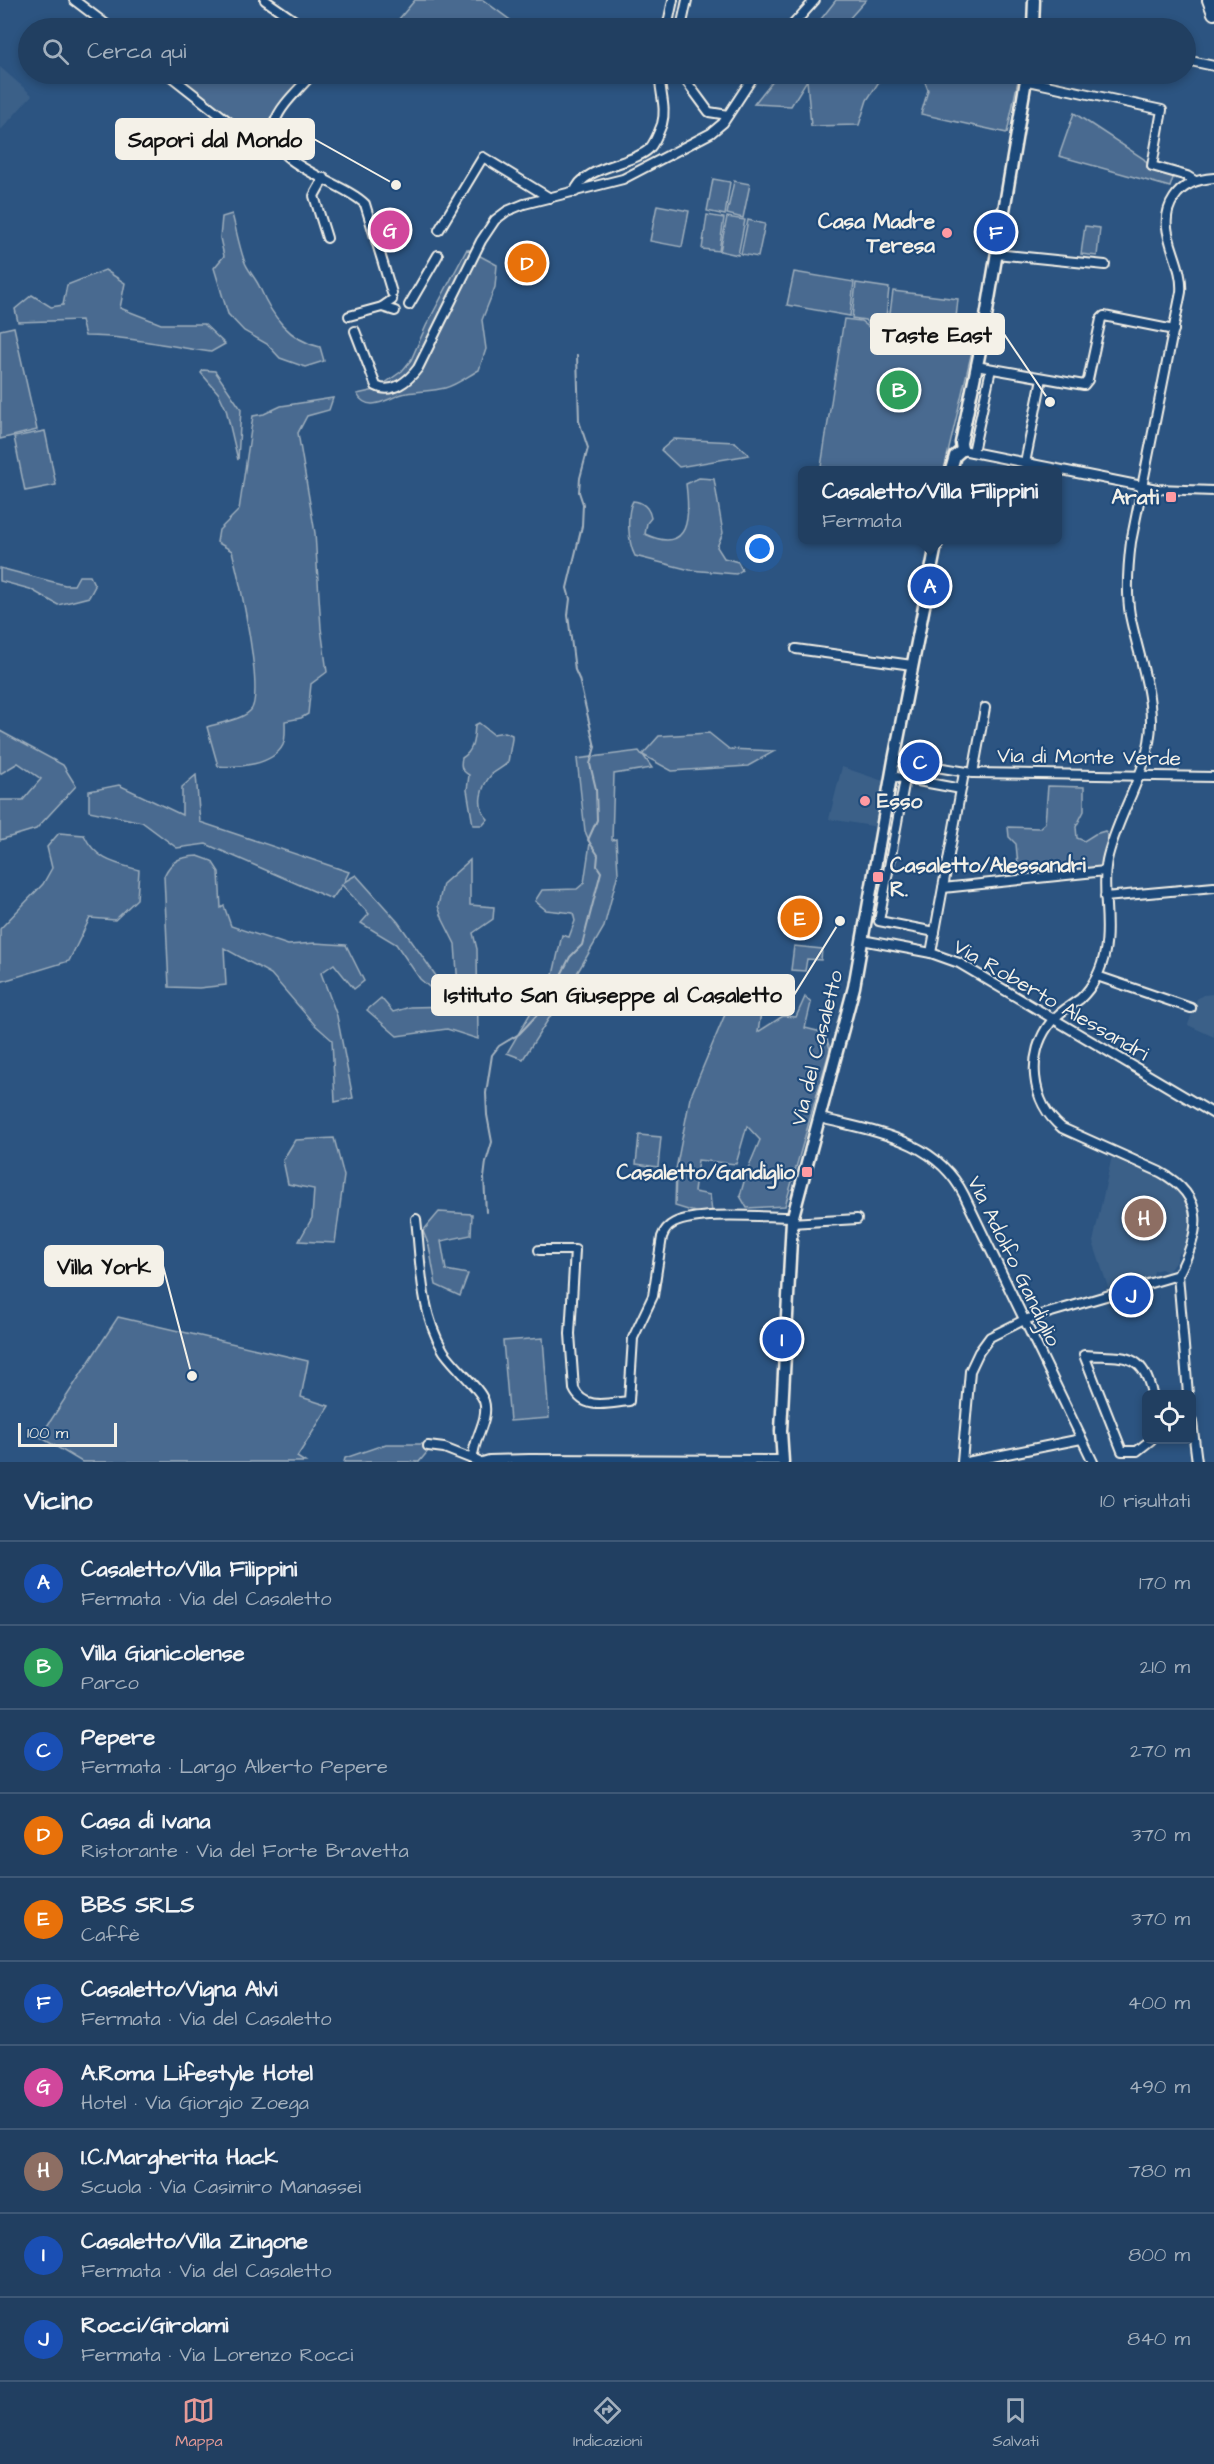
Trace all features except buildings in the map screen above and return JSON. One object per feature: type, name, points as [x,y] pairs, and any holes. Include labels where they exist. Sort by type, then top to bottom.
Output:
[{"type":"main road","points":[[1209,0],[1214,13]]},
{"type":"street","points":[[74,0],[98,18]]},
{"type":"street","points":[[266,0],[291,18]]},
{"type":"street","points":[[669,18],[673,0]]},
{"type":"street","points":[[683,18],[687,0]]},
{"type":"street","points":[[799,18],[815,0]]},
{"type":"street","points":[[1033,18],[1034,0]]},
{"type":"street","points":[[1196,62],[1214,66]]},
{"type":"street","points":[[180,84],[257,144],[275,143]]},
{"type":"street","points":[[304,84],[278,116],[273,130],[275,143],[286,156],[365,204],[392,296],[382,307]]},
{"type":"street","points":[[575,192],[578,185],[589,177],[645,151],[653,144],[664,116],[661,84]]},
{"type":"street","points":[[689,84],[710,112],[728,115]]},
{"type":"street","points":[[355,331],[377,387],[385,389],[402,384],[418,368],[481,241],[495,220],[519,206],[623,178],[673,155],[711,134],[728,115],[748,84]]},
{"type":"street","points":[[967,451],[961,443],[1027,84]]},
{"type":"street","points":[[1056,84],[1162,110],[1152,166],[1187,176],[1195,182]]},
{"type":"street","points":[[439,230],[483,157],[550,198]]},
{"type":"street","points":[[324,178],[314,200],[327,238]]},
{"type":"street","points":[[1188,1390],[1178,1275],[1192,1247],[1196,1228],[1194,1210],[1182,1188],[1160,1172],[1067,1131],[1050,1116],[1041,1099],[1035,1078],[1036,1053],[1042,1036],[1054,1019],[1084,994],[1097,976],[1106,948],[1105,871],[1112,841],[1149,744],[1151,716],[1130,614],[1128,583],[1131,542],[1182,280],[1167,232],[1166,216],[1176,194],[1182,188],[1195,182],[1214,178]]},
{"type":"street","points":[[996,254],[1105,265]]},
{"type":"street","points":[[409,305],[438,255]]},
{"type":"street","points":[[349,316],[382,307],[395,311]]},
{"type":"street","points":[[976,366],[1086,384],[1104,316],[1174,330]]},
{"type":"street","points":[[967,451],[990,369]]},
{"type":"street","points":[[1025,463],[1042,378]]},
{"type":"street","points":[[952,466],[955,456],[967,451],[1040,466]]},
{"type":"street","points":[[1062,470],[1169,491],[1214,491]]},
{"type":"street","name":"Via del Casaletto","points":[[783,1461],[782,1431],[792,1220],[853,993],[891,776],[936,544]]},
{"type":"street","points":[[796,649],[912,664]]},
{"type":"street","points":[[973,773],[985,708]]},
{"type":"street","name":"Via di Monte Verde","points":[[894,760],[964,773],[1214,777]]},
{"type":"street","points":[[931,953],[964,773]]},
{"type":"street","points":[[891,776],[961,789]]},
{"type":"street","points":[[905,779],[879,921],[934,932]]},
{"type":"street","points":[[943,888],[1105,871]]},
{"type":"street","points":[[1105,897],[1214,887]]},
{"type":"street","name":"Via Roberto Alessandri","points":[[862,940],[931,953],[959,963],[1214,1114]]},
{"type":"street","points":[[1097,976],[1191,1008]]},
{"type":"street","name":"Via Adolfo Gandiglio","points":[[820,1118],[906,1140],[928,1153],[960,1187],[1093,1462]]},
{"type":"street","points":[[539,1250],[575,1250],[570,1334],[574,1389],[578,1397],[595,1404],[629,1401],[633,1338],[653,1296],[662,1237],[666,1229],[681,1220],[702,1217],[792,1220],[857,1219]]},
{"type":"street","points":[[416,1219],[424,1290],[435,1333],[452,1362],[481,1396],[484,1403],[483,1420],[473,1445],[477,1461]]},
{"type":"street","points":[[962,1462],[965,1412],[972,1365],[982,1345],[990,1337],[1024,1320],[1178,1275]]},
{"type":"street","points":[[1146,1444],[1137,1451],[1122,1451],[1084,1355],[1137,1362],[1146,1374],[1151,1390]]},
{"type":"street","points":[[967,1462],[1081,1439]]},
{"type":"street","points":[[1194,1444],[1197,1462]]},
{"type":"street","points":[[428,1446],[444,1448],[477,1461],[783,1461]]},
{"type":"shaded area","points":[[415,0],[483,0],[507,18],[400,18]]},
{"type":"shaded area","points":[[836,0],[866,0],[850,18],[822,18]]},
{"type":"shaded area","points":[[0,67],[32,95],[0,131]]},
{"type":"shaded area","points":[[187,84],[297,84],[257,136]]},
{"type":"shaded area","points":[[770,84],[805,84],[791,106],[754,104]]},
{"type":"shaded area","points":[[807,84],[877,84],[867,100],[859,125],[811,126]]},
{"type":"shaded area","points":[[926,84],[1017,84],[1007,133],[921,114],[928,90]]},
{"type":"shaded area","points":[[1074,113],[1144,159],[1149,166],[1174,175],[1170,187],[1059,156]]},
{"type":"shaded area","points":[[713,179],[730,182],[725,215],[707,211]]},
{"type":"shaded area","points":[[734,181],[750,184],[743,218],[727,214]]},
{"type":"shaded area","points":[[657,205],[689,211],[682,247],[650,241]]},
{"type":"shaded area","points":[[232,214],[245,264],[270,308],[291,333],[309,344],[320,347],[324,361],[305,367],[280,358],[267,344],[244,331],[228,314],[214,268],[224,256],[220,238],[222,217]]},
{"type":"shaded area","points":[[707,215],[724,218],[719,251],[702,249]]},
{"type":"shaded area","points":[[727,217],[745,220],[738,255],[720,251]]},
{"type":"shaded area","points":[[748,220],[765,224],[758,257],[741,254]]},
{"type":"shaded area","points":[[1085,226],[1100,228],[1097,256],[1081,254]]},
{"type":"shaded area","points":[[467,249],[497,265],[495,287],[482,320],[486,349],[479,370],[445,388],[407,393],[374,404],[362,400],[357,394],[375,390],[402,371],[411,360],[426,326]]},
{"type":"shaded area","points":[[105,270],[125,283],[120,308],[161,324],[204,324],[225,344],[211,352],[133,339],[85,336],[81,320],[18,322],[15,309],[32,295],[51,307],[63,305],[67,285]]},
{"type":"shaded area","points":[[794,272],[854,282],[850,316],[787,305]]},
{"type":"shaded area","points":[[856,283],[889,288],[885,327],[869,325],[865,320],[852,318]]},
{"type":"shaded area","points":[[893,291],[958,299],[954,337],[888,328]]},
{"type":"shaded area","points":[[844,319],[861,321],[870,328],[953,338],[976,334],[945,466],[821,466]]},
{"type":"shaded area","points":[[14,327],[37,430],[0,439],[0,330]]},
{"type":"shaded area","points":[[203,370],[215,371],[241,409],[238,460],[226,409],[219,394],[201,373]]},
{"type":"shaded area","points":[[333,398],[329,410],[307,416],[298,433],[315,533],[321,628],[327,672],[311,684],[308,714],[285,721],[284,742],[278,752],[254,764],[218,766],[207,727],[246,714],[250,711],[254,701],[253,660],[245,608],[232,551],[217,542],[219,530],[239,510],[253,416],[264,414],[281,406]]},
{"type":"shaded area","points":[[45,431],[56,485],[25,491],[14,437]]},
{"type":"shaded area","points":[[674,439],[735,442],[749,455],[679,467],[661,450]]},
{"type":"shaded area","points":[[699,478],[714,479],[723,533],[717,547],[724,558],[738,562],[742,570],[736,574],[690,570],[635,556],[629,536],[629,520],[633,501],[645,506],[649,511],[651,518],[647,523],[645,534],[671,540],[679,536],[687,519],[686,484]]},
{"type":"shaded area","points":[[0,568],[65,585],[74,585],[79,576],[90,576],[95,586],[89,597],[58,605],[30,589],[0,581]]},
{"type":"shaded area","points":[[479,723],[493,734],[505,732],[512,735],[512,739],[508,762],[492,774],[482,790],[482,808],[488,819],[483,825],[473,825],[467,790],[469,775],[463,770],[461,764],[462,758],[473,744],[475,725]]},
{"type":"shaded area","points":[[0,731],[63,765],[76,786],[36,829],[0,840],[0,800],[23,800],[41,779],[18,763],[0,774]]},
{"type":"shaded area","points":[[709,733],[729,749],[775,751],[748,766],[672,771],[643,755],[652,768],[614,774],[612,840],[616,839],[618,873],[604,927],[523,1059],[507,1053],[553,975],[562,935],[569,937],[575,921],[573,913],[546,910],[535,901],[542,890],[577,889],[584,883],[590,843],[585,831],[577,759],[639,751],[642,755],[659,736]]},
{"type":"shaded area","points":[[842,767],[886,782],[878,827],[829,819]]},
{"type":"shaded area","points":[[196,775],[200,822],[349,872],[344,882],[356,875],[398,922],[441,983],[451,989],[458,987],[455,944],[438,906],[443,884],[470,860],[470,905],[494,907],[493,919],[473,933],[477,949],[478,1039],[447,1029],[397,1036],[367,1010],[381,998],[393,1012],[410,1007],[451,1006],[420,979],[396,944],[361,923],[369,914],[342,885],[332,899],[206,844],[177,848],[142,822],[89,811],[89,791],[119,785],[182,815],[182,787]]},
{"type":"shaded area","points":[[1048,786],[1084,787],[1084,811],[1076,827],[1077,838],[1084,841],[1105,831],[1109,839],[1101,867],[1096,870],[1019,875],[1016,844],[1009,837],[1008,827],[1039,828],[1045,823]]},
{"type":"shaded area","points":[[59,833],[84,835],[100,855],[139,870],[137,899],[115,920],[90,918],[69,961],[0,982],[0,929],[43,884],[52,868],[47,847]]},
{"type":"shaded area","points":[[198,856],[212,861],[219,872],[221,908],[224,906],[231,926],[288,945],[315,943],[346,945],[364,981],[354,989],[334,964],[321,973],[337,1016],[353,1098],[335,1102],[332,1040],[314,1024],[271,974],[224,948],[226,985],[199,988],[169,987],[164,876],[174,862]]},
{"type":"shaded area","points":[[794,946],[822,949],[821,960],[807,959],[805,971],[791,970]]},
{"type":"shaded area","points":[[744,979],[764,981],[775,998],[772,1006],[762,1006],[758,1032],[783,1016],[796,1017],[805,997],[811,1003],[805,1028],[825,1033],[830,1049],[785,1206],[747,1208],[740,1196],[747,1171],[760,1140],[747,1126],[736,1164],[698,1160],[694,1192],[710,1195],[712,1212],[698,1213],[675,1206],[676,1169],[690,1098],[739,981]]},
{"type":"shaded area","points":[[1214,994],[1214,1037],[1188,1025],[1197,999],[1203,995]]},
{"type":"shaded area","points":[[639,1135],[661,1137],[658,1167],[636,1164]]},
{"type":"shaded area","points":[[334,1138],[344,1176],[335,1243],[299,1241],[312,1218],[314,1189],[288,1184],[283,1160],[295,1140]]},
{"type":"shaded area","points":[[1112,1156],[1165,1181],[1177,1190],[1189,1210],[1190,1226],[1186,1249],[1177,1255],[1177,1260],[1168,1272],[1161,1269],[1154,1271],[1153,1275],[1109,1290],[1093,1242]]},
{"type":"shaded area","points":[[439,1212],[472,1214],[471,1235],[441,1241],[446,1270],[468,1274],[460,1296],[436,1285],[429,1246],[423,1231]]},
{"type":"shaded area","points":[[118,1317],[308,1361],[301,1397],[329,1406],[297,1457],[305,1462],[82,1462],[40,1437]]},
{"type":"shaded area","points":[[543,1338],[549,1418],[510,1421],[503,1341]]},
{"type":"shaded area","points":[[386,1444],[428,1444],[429,1450],[419,1462],[344,1462],[345,1458]]},
{"type":"waterway","points":[[486,1212],[484,1178],[492,1142],[486,1093],[492,1055],[499,1046],[519,1034],[537,1015],[553,991],[570,957],[582,945],[601,872],[597,866],[598,855],[588,840],[597,820],[596,789],[590,764],[595,747],[575,670],[568,615],[570,599],[567,588],[582,526],[583,504],[579,492],[580,478],[588,448],[579,421],[577,355]]},
{"type":"place","name":"Sapori dal Mondo","points":[[396,185]]},
{"type":"place","name":"A.Roma Lifestyle Hotel","points":[[390,230]]},
{"type":"place","name":"Casaletto/Vigna Alvi","points":[[996,232]]},
{"type":"place","name":"Casa Madre Teresa","points":[[947,233]]},
{"type":"place","name":"Casa di Ivana","points":[[527,263]]},
{"type":"place","name":"Villa Gianicolense","points":[[899,390]]},
{"type":"place","name":"Taste East","points":[[1050,402]]},
{"type":"place","name":"Arati","points":[[1171,497]]},
{"type":"place","name":"Casaletto/Villa Filippini","points":[[930,586]]},
{"type":"place","name":"Pepere","points":[[920,762]]},
{"type":"place","name":"Esso","points":[[865,801]]},
{"type":"place","name":"Casaletto/Alessandri R.","points":[[878,877]]},
{"type":"place","name":"BBS SRLS","points":[[800,918]]},
{"type":"place","name":"Istituto San Giuseppe al Casaletto","points":[[840,921]]},
{"type":"place","name":"Casaletto/Gandiglio","points":[[807,1172]]},
{"type":"place","name":"I.C.Margherita Hack","points":[[1144,1218]]},
{"type":"place","name":"Rocci/Girolami","points":[[1131,1295]]},
{"type":"place","name":"Casaletto/Villa Zingone","points":[[782,1339]]},
{"type":"place","name":"Villa York","points":[[192,1376]]}]
